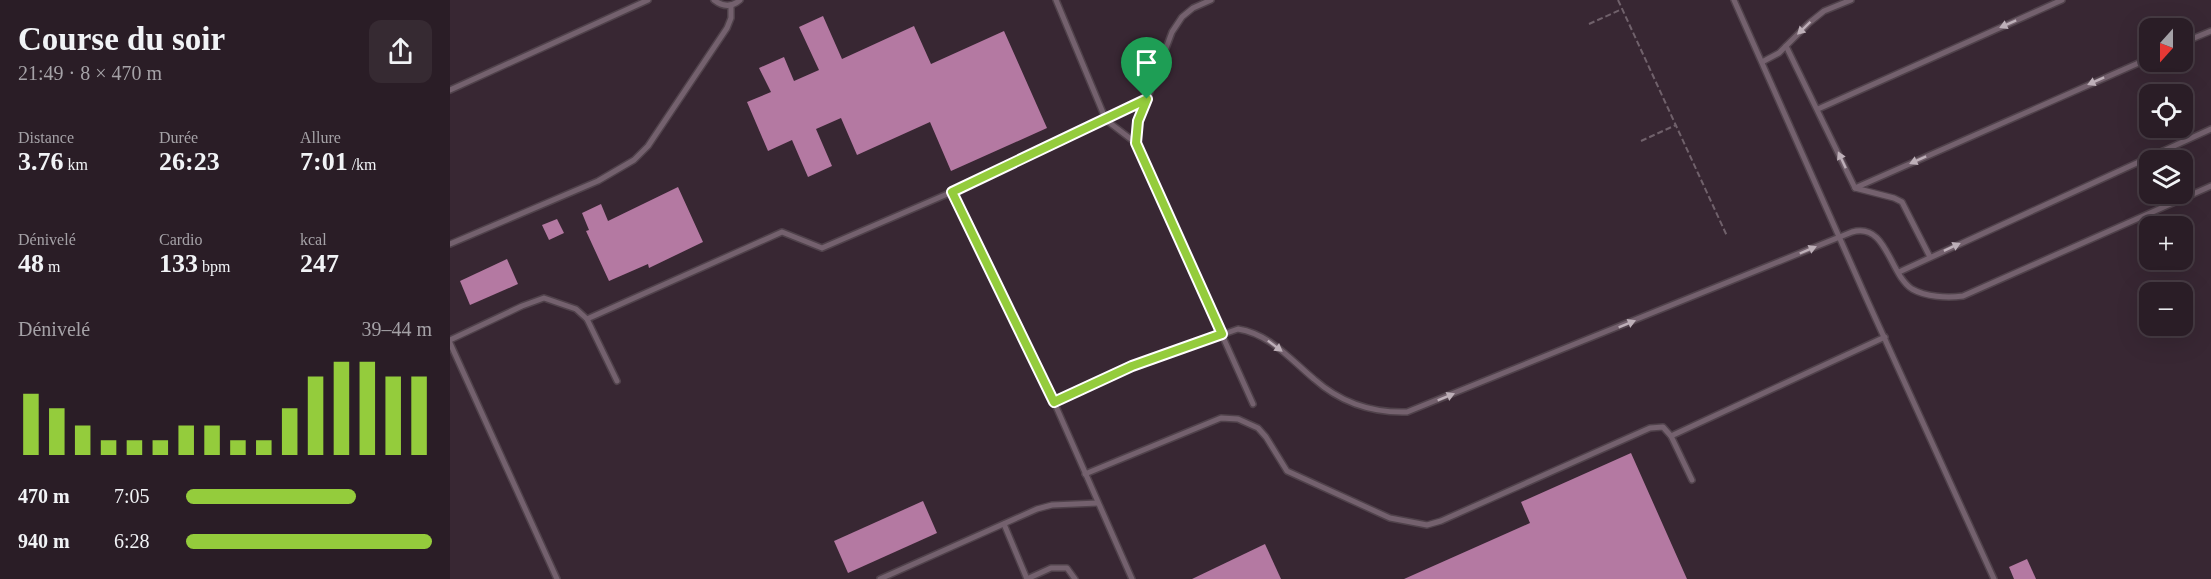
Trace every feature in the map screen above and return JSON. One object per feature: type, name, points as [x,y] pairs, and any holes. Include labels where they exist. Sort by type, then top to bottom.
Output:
[{"type":"lane","points":[[450,90],[648,0]]},
{"type":"lane","points":[[714,0],[719,4],[730,5],[740,0]]},
{"type":"lane","points":[[1056,0],[1106,120],[1136,143],[1253,405]]},
{"type":"lane","points":[[1136,143],[1138,121],[1172,32],[1182,17],[1193,8],[1211,0]]},
{"type":"lane","points":[[1734,0],[1994,579]]},
{"type":"lane","points":[[1762,62],[1779,53],[1824,11],[1851,0]]},
{"type":"lane","points":[[1818,108],[2062,0]]},
{"type":"lane","points":[[450,244],[598,181],[634,160],[648,146],[727,28],[731,18],[730,5]]},
{"type":"lane","points":[[2193,38],[2211,31]]},
{"type":"lane","points":[[1786,46],[1855,188]]},
{"type":"lane","points":[[1855,188],[2139,63]]},
{"type":"lane","points":[[587,319],[782,232],[822,248],[952,192],[1147,99]]},
{"type":"lane","points":[[1899,272],[2211,129]]},
{"type":"lane","points":[[1054,402],[1132,366],[1238,329],[1251,331],[1266,339],[1337,396],[1373,410],[1407,412],[1858,230],[1871,232],[1905,282],[1919,291],[1939,296],[1963,296],[2211,186]]},
{"type":"lane","points":[[1855,188],[1902,202],[1930,257]]},
{"type":"lane","points":[[952,192],[1054,402],[1132,579]]},
{"type":"lane","points":[[557,579],[450,341],[522,306],[544,298],[576,309],[587,319],[617,381]]},
{"type":"lane","points":[[1671,436],[1886,337]]},
{"type":"lane","points":[[1085,474],[1221,418],[1238,418],[1258,428],[1287,471],[1390,518],[1427,525],[1441,521],[1650,428],[1663,427],[1671,436],[1692,480]]},
{"type":"lane","points":[[880,579],[1052,505],[1098,503]]},
{"type":"lane","points":[[1004,524],[1027,579],[1052,568],[1067,568],[1075,579]]},
{"type":"path","points":[[1618,0],[1727,236]]},
{"type":"path","points":[[1589,24],[1622,9]]},
{"type":"path","points":[[1641,141],[1676,125]]},
{"type":"building","points":[[823,16],[842,59],[914,26],[931,64],[1004,31],[1047,128],[951,171],[930,122],[857,155],[841,118],[816,129],[832,166],[808,177],[792,140],[768,151],[747,102],[771,92],[759,68],[784,57],[794,81],[819,70],[799,27]]},
{"type":"building","points":[[678,187],[703,242],[649,268],[648,264],[609,281],[586,231],[589,230],[582,213],[601,204],[608,221]]},
{"type":"building","points":[[557,219],[564,233],[549,240],[542,225]]},
{"type":"building","points":[[507,259],[518,284],[470,305],[460,281]]},
{"type":"building","points":[[1631,453],[1687,579],[1404,579],[1530,523],[1521,502]]},
{"type":"building","points":[[923,501],[937,533],[848,573],[834,541]]},
{"type":"building","points":[[1265,544],[1281,579],[1192,579]]},
{"type":"building","points":[[2027,559],[2036,579],[2014,579],[2009,567]]},
{"type":"route","points":[[1147,99],[1138,121],[1136,143],[1222,334],[1132,366],[1054,402],[952,192],[1147,99]]}]
